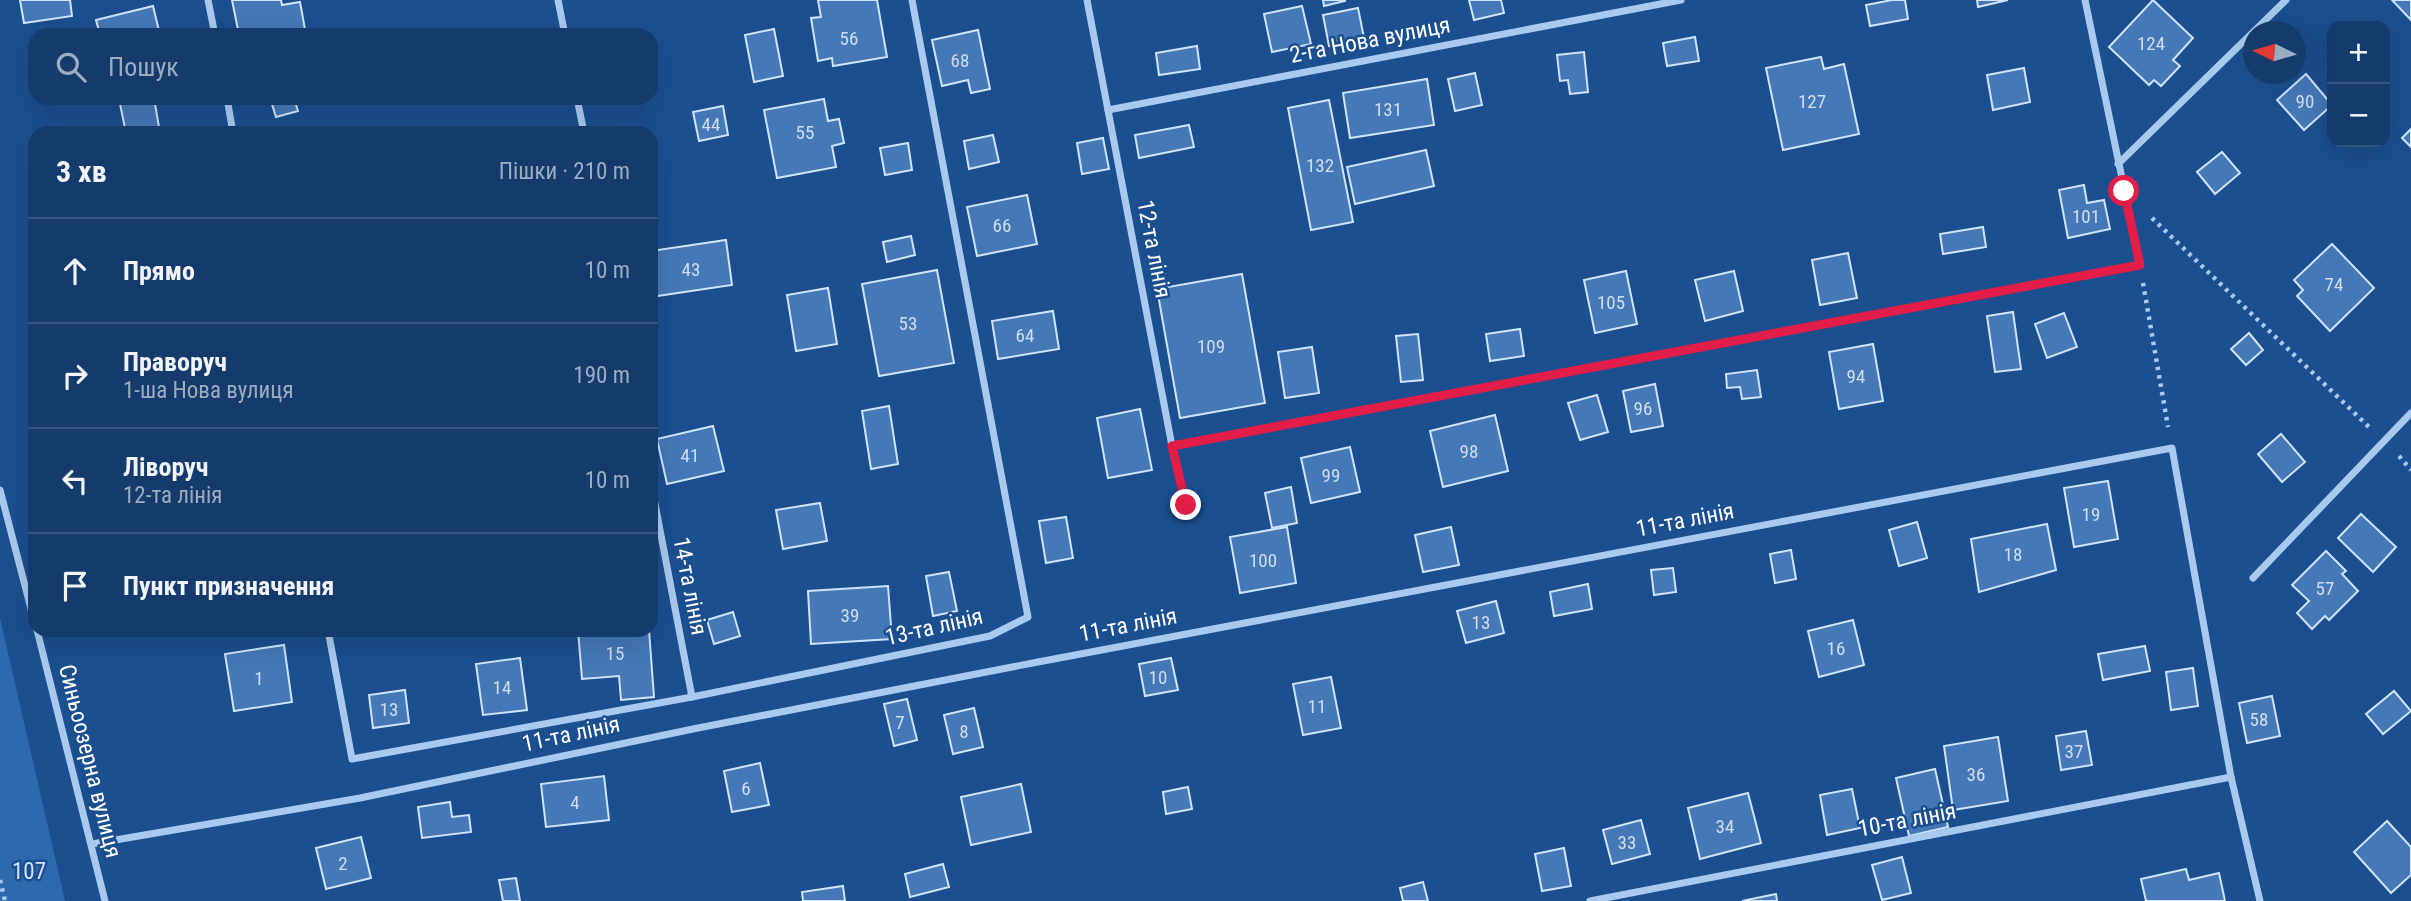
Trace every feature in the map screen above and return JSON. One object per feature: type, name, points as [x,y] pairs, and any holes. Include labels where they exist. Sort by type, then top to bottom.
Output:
[{"type":"street","points":[[208,0],[214,28]]},
{"type":"street","points":[[558,0],[564,28]]},
{"type":"street","name":"13-та лінія","points":[[329,637],[352,760],[692,697],[990,636],[1028,617],[912,0]]},
{"type":"street","name":"12-та лінія","points":[[1087,0],[1172,446],[1186,505]]},
{"type":"street","name":"2-га Нова вулиця","points":[[1108,110],[1681,0]]},
{"type":"street","points":[[1172,446],[2140,265],[2085,0]]},
{"type":"street","points":[[2118,164],[2286,0]]},
{"type":"street","points":[[228,105],[232,126]]},
{"type":"street","points":[[578,105],[583,126]]},
{"type":"street","points":[[2253,578],[2411,413]]},
{"type":"street","points":[[2172,448],[2231,777],[2260,901]]},
{"type":"street","name":"11-та лінія","points":[[92,844],[360,797],[1038,662],[2172,448]]},
{"type":"street","points":[[0,490],[28,597]]},
{"type":"street","name":"14-та лінія","points":[[658,520],[692,697]]},
{"type":"street","name":"Синьоозерна вулиця","points":[[39,637],[105,901]]},
{"type":"street","name":"10-та лінія","points":[[1590,901],[2231,777]]},
{"type":"path","points":[[2124,191],[2384,440],[2411,470]]},
{"type":"path","points":[[2140,265],[2172,448]]},
{"type":"path","points":[[0,880],[5,901]]},
{"type":"green space","name":"107","points":[[0,618],[65,901],[0,901]]},
{"type":"building","points":[[20,0],[70,0],[72,16],[24,23]]},
{"type":"building","points":[[232,0],[281,0],[282,5],[300,2],[305,28],[238,28]]},
{"type":"building","points":[[818,0],[877,0],[887,57],[833,66],[832,58],[818,61],[811,18],[821,17]]},
{"type":"building","points":[[1323,0],[1345,0],[1345,1],[1324,6]]},
{"type":"building","points":[[1469,0],[1501,0],[1504,13],[1474,20]]},
{"type":"building","points":[[1905,0],[1908,19],[1870,26],[1866,5]]},
{"type":"building","points":[[1977,0],[2008,0],[1978,7]]},
{"type":"building","points":[[2153,0],[2193,38],[2173,60],[2180,66],[2161,86],[2154,80],[2149,85],[2109,47]]},
{"type":"building","points":[[2392,0],[2411,0],[2411,20]]},
{"type":"building","points":[[153,6],[158,28],[98,28],[96,20]]},
{"type":"building","points":[[1302,6],[1311,44],[1272,52],[1264,14]]},
{"type":"building","points":[[1358,8],[1364,38],[1329,46],[1323,15]]},
{"type":"building","points":[[774,29],[783,76],[754,82],[745,35]]},
{"type":"building","points":[[978,30],[990,89],[971,93],[968,80],[942,86],[932,40]]},
{"type":"building","points":[[1695,37],[1699,61],[1667,66],[1663,43]]},
{"type":"building","points":[[1197,46],[1200,69],[1159,75],[1156,53]]},
{"type":"building","points":[[1584,52],[1588,92],[1570,94],[1568,80],[1560,81],[1557,55]]},
{"type":"building","points":[[1821,57],[1824,69],[1844,64],[1859,134],[1783,150],[1766,68]]},
{"type":"building","points":[[2024,68],[2030,102],[1993,110],[1987,75]]},
{"type":"building","points":[[1475,73],[1482,105],[1455,111],[1448,79]]},
{"type":"building","points":[[2306,74],[2327,99],[2327,109],[2304,130],[2277,100],[2295,84],[2306,84]]},
{"type":"building","points":[[1427,79],[1434,125],[1350,138],[1343,93]]},
{"type":"building","points":[[824,99],[828,121],[839,119],[844,143],[832,146],[836,167],[777,178],[764,110]]},
{"type":"building","points":[[1329,100],[1353,222],[1311,230],[1288,108]]},
{"type":"building","points":[[120,105],[155,105],[159,126],[125,126]]},
{"type":"building","points":[[272,105],[296,105],[298,111],[276,117]]},
{"type":"building","points":[[723,106],[728,135],[699,141],[693,112]]},
{"type":"building","points":[[1189,125],[1194,147],[1139,158],[1135,135]]},
{"type":"building","points":[[2411,129],[2411,147],[2402,138]]},
{"type":"building","points":[[993,135],[999,162],[969,169],[964,141]]},
{"type":"building","points":[[1103,138],[1109,169],[1082,174],[1077,143]]},
{"type":"building","points":[[908,143],[912,170],[885,175],[880,148]]},
{"type":"building","points":[[1426,150],[1434,186],[1355,204],[1347,167]]},
{"type":"building","points":[[2222,152],[2240,173],[2215,194],[2197,172]]},
{"type":"building","points":[[2084,185],[2087,203],[2104,200],[2110,229],[2068,238],[2059,190]]},
{"type":"building","points":[[1027,195],[1037,244],[977,256],[967,207]]},
{"type":"building","points":[[1983,227],[1986,247],[1943,254],[1940,234]]},
{"type":"building","points":[[911,236],[915,255],[887,262],[883,242]]},
{"type":"building","points":[[726,240],[732,285],[658,296],[658,250]]},
{"type":"building","points":[[2332,244],[2374,288],[2330,331],[2297,296],[2303,290],[2294,280]]},
{"type":"building","points":[[1848,253],[1857,298],[1820,305],[1812,260]]},
{"type":"building","points":[[937,270],[954,363],[879,376],[862,284]]},
{"type":"building","points":[[1626,271],[1637,324],[1595,333],[1584,280]]},
{"type":"building","points":[[1734,271],[1743,311],[1705,321],[1695,280]]},
{"type":"building","points":[[1242,274],[1265,403],[1180,418],[1157,289]]},
{"type":"building","points":[[828,288],[837,344],[796,351],[787,295]]},
{"type":"building","points":[[1053,311],[1059,349],[998,359],[992,321]]},
{"type":"building","points":[[2013,312],[2021,369],[1995,372],[1987,316]]},
{"type":"building","points":[[2064,313],[2077,347],[2047,358],[2035,324]]},
{"type":"building","points":[[1520,329],[1524,356],[1490,361],[1486,334]]},
{"type":"building","points":[[2249,333],[2263,350],[2246,365],[2231,349]]},
{"type":"building","points":[[1418,334],[1423,380],[1401,382],[1396,336]]},
{"type":"building","points":[[1873,344],[1883,401],[1839,409],[1829,352]]},
{"type":"building","points":[[1312,347],[1319,393],[1285,398],[1278,352]]},
{"type":"building","points":[[1757,370],[1761,397],[1742,399],[1740,387],[1727,388],[1726,374]]},
{"type":"building","points":[[1655,384],[1663,426],[1631,432],[1623,391]]},
{"type":"building","points":[[1597,395],[1608,432],[1580,440],[1568,403]]},
{"type":"building","points":[[889,406],[898,464],[871,469],[862,411]]},
{"type":"building","points":[[1140,409],[1152,470],[1108,478],[1097,418]]},
{"type":"building","points":[[1495,415],[1508,471],[1443,487],[1430,431]]},
{"type":"building","points":[[713,426],[724,471],[667,484],[658,439]]},
{"type":"building","points":[[2281,434],[2305,462],[2282,482],[2258,454]]},
{"type":"building","points":[[1350,447],[1360,492],[1311,503],[1301,458]]},
{"type":"building","points":[[2108,481],[2118,539],[2074,547],[2064,488]]},
{"type":"building","points":[[1291,487],[1297,523],[1272,528],[1265,493]]},
{"type":"building","points":[[820,503],[827,541],[783,549],[776,510]]},
{"type":"building","points":[[2361,514],[2396,547],[2373,572],[2338,538]]},
{"type":"building","points":[[1066,517],[1073,558],[1046,563],[1039,521]]},
{"type":"building","points":[[1917,522],[1927,558],[1899,566],[1889,530]]},
{"type":"building","points":[[2047,524],[2056,570],[1979,592],[1971,539]]},
{"type":"building","points":[[1287,527],[1296,583],[1240,593],[1230,537]]},
{"type":"building","points":[[1451,527],[1459,565],[1423,572],[1415,535]]},
{"type":"building","points":[[1791,550],[1796,579],[1775,583],[1770,554]]},
{"type":"building","points":[[2326,551],[2346,571],[2342,574],[2358,591],[2329,620],[2325,616],[2312,629],[2297,613],[2309,601],[2292,585]]},
{"type":"building","points":[[1673,568],[1676,592],[1654,595],[1651,570]]},
{"type":"building","points":[[949,572],[957,611],[933,616],[926,576]]},
{"type":"building","points":[[1588,584],[1592,609],[1554,616],[1550,592]]},
{"type":"building","points":[[888,586],[892,639],[811,644],[808,591]]},
{"type":"building","points":[[1496,601],[1504,633],[1466,643],[1457,611]]},
{"type":"building","points":[[733,612],[740,636],[714,644],[707,620]]},
{"type":"building","points":[[1853,620],[1864,665],[1819,677],[1808,631]]},
{"type":"building","points":[[579,637],[650,637],[654,697],[621,700],[619,676],[582,679]]},
{"type":"building","points":[[284,645],[292,702],[234,711],[225,654]]},
{"type":"building","points":[[2145,646],[2150,671],[2103,680],[2098,654]]},
{"type":"building","points":[[520,658],[527,710],[483,715],[476,664]]},
{"type":"building","points":[[1171,658],[1178,690],[1145,696],[1139,664]]},
{"type":"building","points":[[2193,668],[2198,706],[2171,710],[2166,672]]},
{"type":"building","points":[[1331,677],[1341,728],[1303,735],[1293,684]]},
{"type":"building","points":[[405,690],[409,723],[373,728],[369,695]]},
{"type":"building","points":[[2394,691],[2411,711],[2383,734],[2366,714]]},
{"type":"building","points":[[2272,696],[2280,736],[2247,743],[2239,703]]},
{"type":"building","points":[[907,699],[917,740],[894,746],[884,704]]},
{"type":"building","points":[[974,708],[983,747],[953,754],[944,715]]},
{"type":"building","points":[[2086,731],[2092,765],[2061,770],[2056,736]]},
{"type":"building","points":[[1998,737],[2008,801],[1953,810],[1944,746]]},
{"type":"building","points":[[760,763],[769,805],[732,812],[724,771]]},
{"type":"building","points":[[1935,769],[1948,827],[1909,836],[1896,778]]},
{"type":"building","points":[[604,776],[609,820],[546,827],[541,784]]},
{"type":"building","points":[[1021,784],[1031,832],[971,845],[961,797]]},
{"type":"building","points":[[1188,787],[1192,809],[1166,814],[1163,792]]},
{"type":"building","points":[[1852,789],[1860,828],[1827,835],[1820,795]]},
{"type":"building","points":[[1748,793],[1761,843],[1700,859],[1688,808]]},
{"type":"building","points":[[450,802],[452,817],[469,815],[471,832],[422,838],[418,807]]},
{"type":"building","points":[[1641,820],[1650,854],[1612,864],[1603,830]]},
{"type":"building","points":[[2387,821],[2411,847],[2411,875],[2391,893],[2354,852]]},
{"type":"building","points":[[361,837],[371,878],[326,889],[316,848]]},
{"type":"building","points":[[1564,848],[1571,886],[1542,891],[1535,854]]},
{"type":"building","points":[[1902,857],[1911,893],[1882,900],[1872,865]]},
{"type":"building","points":[[943,864],[949,887],[910,897],[905,874]]},
{"type":"building","points":[[2186,869],[2189,880],[2219,873],[2225,901],[2146,901],[2141,879]]},
{"type":"building","points":[[516,878],[520,901],[503,901],[499,880]]},
{"type":"building","points":[[1423,882],[1428,901],[1403,901],[1400,888]]},
{"type":"building","points":[[843,886],[845,901],[803,901],[802,892]]},
{"type":"building","points":[[1776,894],[1777,901],[1742,901]]},
{"type":"route","points":[[1186,505],[1172,446],[2140,265],[2124,191]]}]
